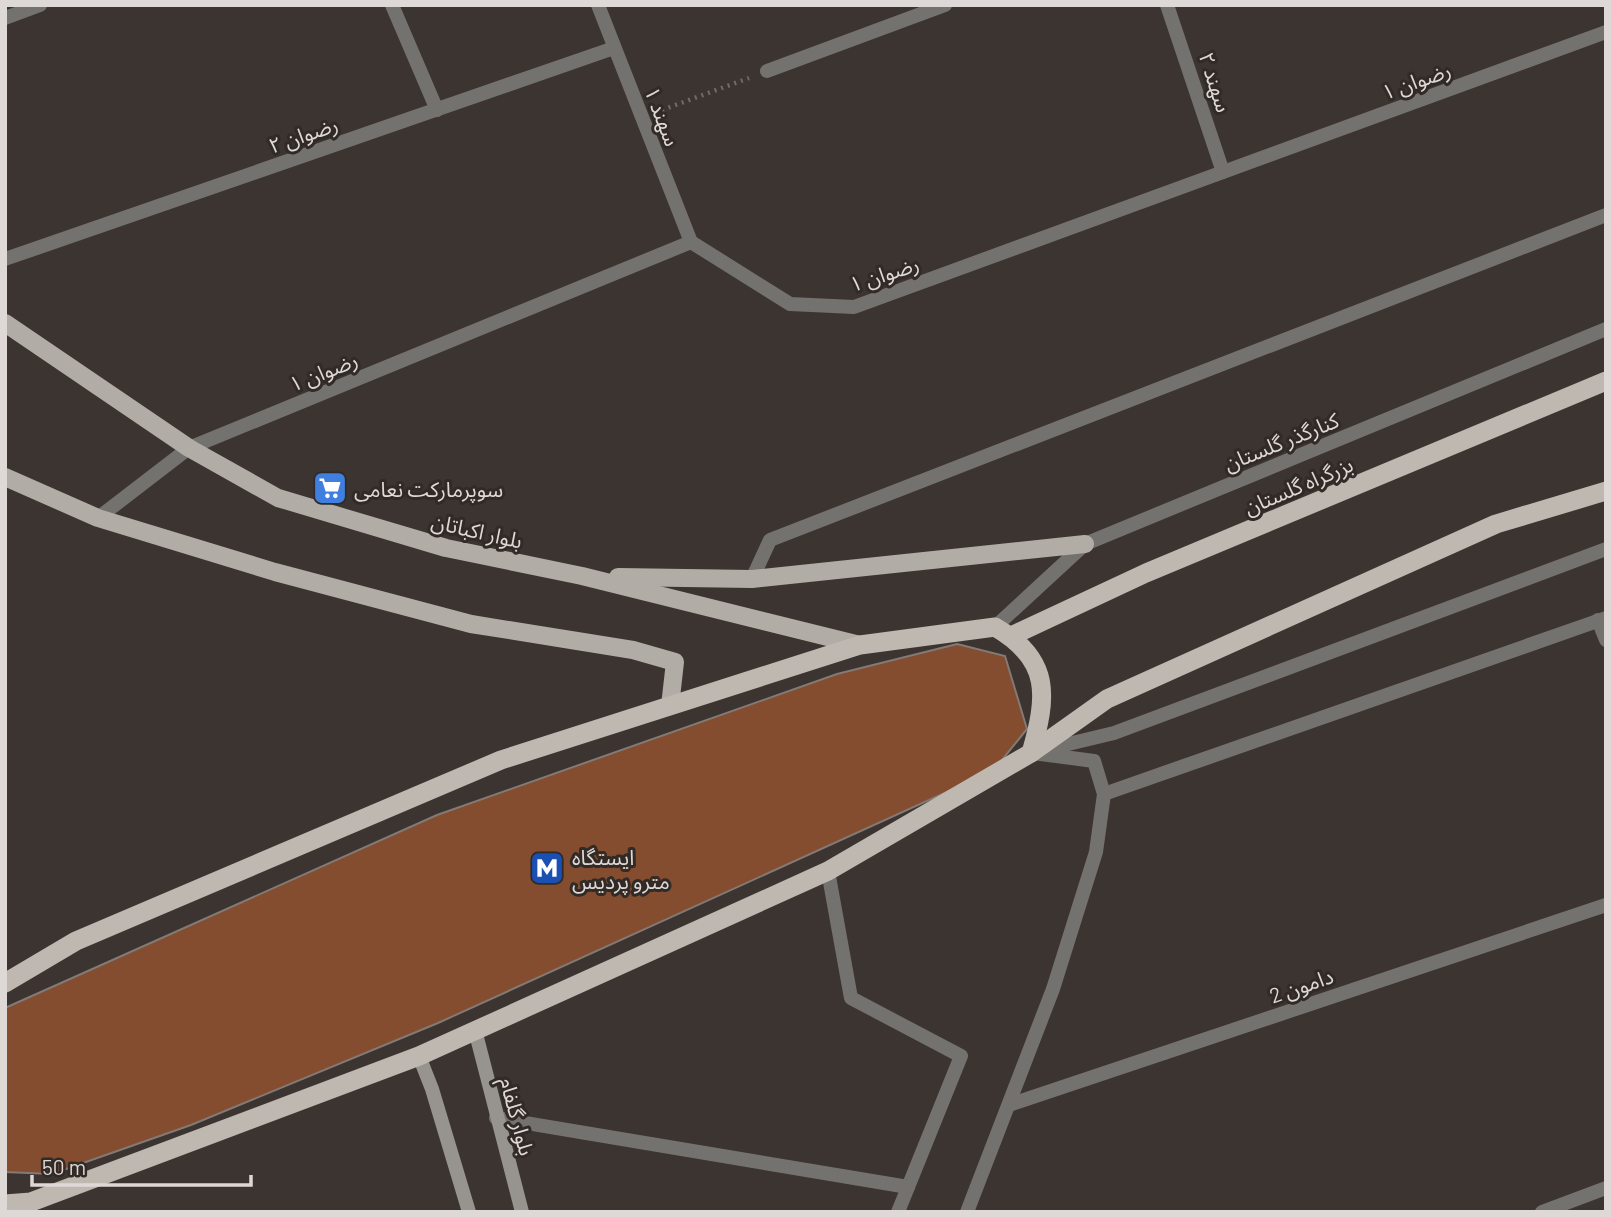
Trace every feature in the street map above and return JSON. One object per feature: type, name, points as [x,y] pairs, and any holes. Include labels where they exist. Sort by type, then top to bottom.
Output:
[{"type":"highway","name":"بزرگراه گلستان","points":[[5,983],[76,941],[501,760],[860,645],[1003,632],[1606,381]]},
{"type":"highway","points":[[5,1204],[31,1202],[419,1056],[828,871],[1031,753],[1107,699],[1496,524],[1606,491]]},
{"type":"highway","points":[[1003,632],[1040,670],[1043,710],[1031,753]]},
{"type":"main road","name":"بلوار اکباتان","points":[[5,323],[189,448],[278,498],[446,548],[582,576],[860,645]]},
{"type":"main road","points":[[5,477],[98,518],[275,572],[471,624],[633,650],[675,662],[670,706]]},
{"type":"main road","points":[[582,576],[752,579],[1085,544]]},
{"type":"main road","name":"بلوار گلفام","points":[[475,1030],[522,1212]]},
{"type":"main road","points":[[419,1056],[470,1212]]},
{"type":"street","points":[[5,18],[40,5]]},
{"type":"street","points":[[392,5],[437,110]]},
{"type":"street","name":"سهند ۱","points":[[598,5],[691,242]]},
{"type":"street","points":[[767,71],[945,5]]},
{"type":"street","name":"سهند ۲","points":[[1167,5],[1223,172]]},
{"type":"street","name":"رضوان ۱","points":[[98,518],[189,448],[691,242],[790,304],[855,307],[1606,32]]},
{"type":"street","name":"رضوان ۲","points":[[5,259],[614,48]]},
{"type":"street","points":[[752,579],[770,540],[1606,215]]},
{"type":"street","name":"کنارگذر گلستان","points":[[1003,632],[1085,544],[1606,329]]},
{"type":"street","points":[[1031,753],[1114,733],[1606,549]]},
{"type":"street","points":[[1104,794],[1602,619],[1606,640]]},
{"type":"street","points":[[967,1212],[1053,989],[1096,852],[1104,794],[1094,761],[1031,753]]},
{"type":"street","points":[[828,871],[851,998],[961,1056],[898,1212]]},
{"type":"street","name":"دامون 2","points":[[1009,1105],[1606,905]]},
{"type":"street","points":[[496,1118],[908,1187]]},
{"type":"street","points":[[1542,1212],[1606,1188]]},
{"type":"street","points":[[6,1212],[31,1202]]},
{"type":"path","points":[[641,118],[767,71]]},
{"type":"building","name":"ایستگاه مترو پردیس","points":[[957,644],[1005,656],[1027,729],[993,771],[438,1023],[191,1125],[52,1174],[5,1172],[5,1008],[437,815],[837,674]]},
{"type":"place","name":"سوپرمارکت نعامی","points":[[330,488]]},
{"type":"place","name":"ایستگاه مترو پردیس","points":[[547,868]]}]
